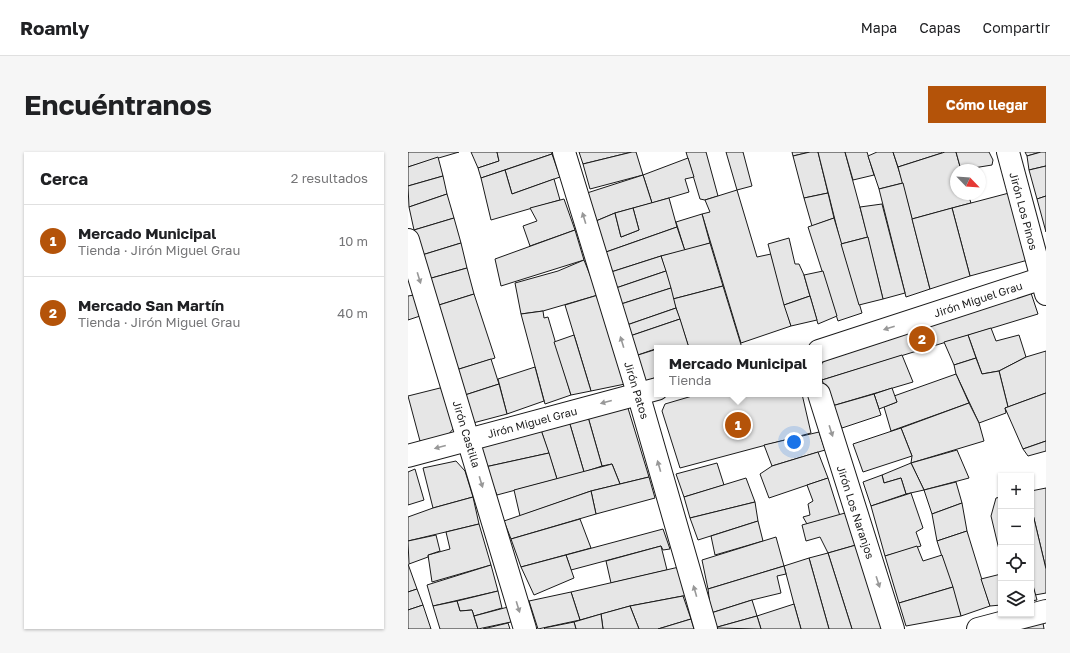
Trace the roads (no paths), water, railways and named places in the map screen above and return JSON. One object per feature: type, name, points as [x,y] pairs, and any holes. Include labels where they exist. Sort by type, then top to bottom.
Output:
[{"type":"street","name":"Jirón Patos","points":[[564,152],[648,391],[706,629]]},
{"type":"street","name":"Jirón Los Pinos","points":[[1008,152],[1045,283]]},
{"type":"street","name":"Jirón Castilla","points":[[408,240],[525,629]]},
{"type":"street","name":"Jirón Miguel Grau","points":[[822,350],[1045,283]]},
{"type":"street","name":"Jirón Miguel Grau","points":[[408,456],[648,391]]},
{"type":"street","name":"Jirón Los Naranjos","points":[[820,397],[893,629]]},
{"type":"street","points":[[978,629],[1046,611]]},
{"type":"place","name":"Mercado San Martín","points":[[922,339]]},
{"type":"place","name":"Mercado Municipal","points":[[738,425]]}]
